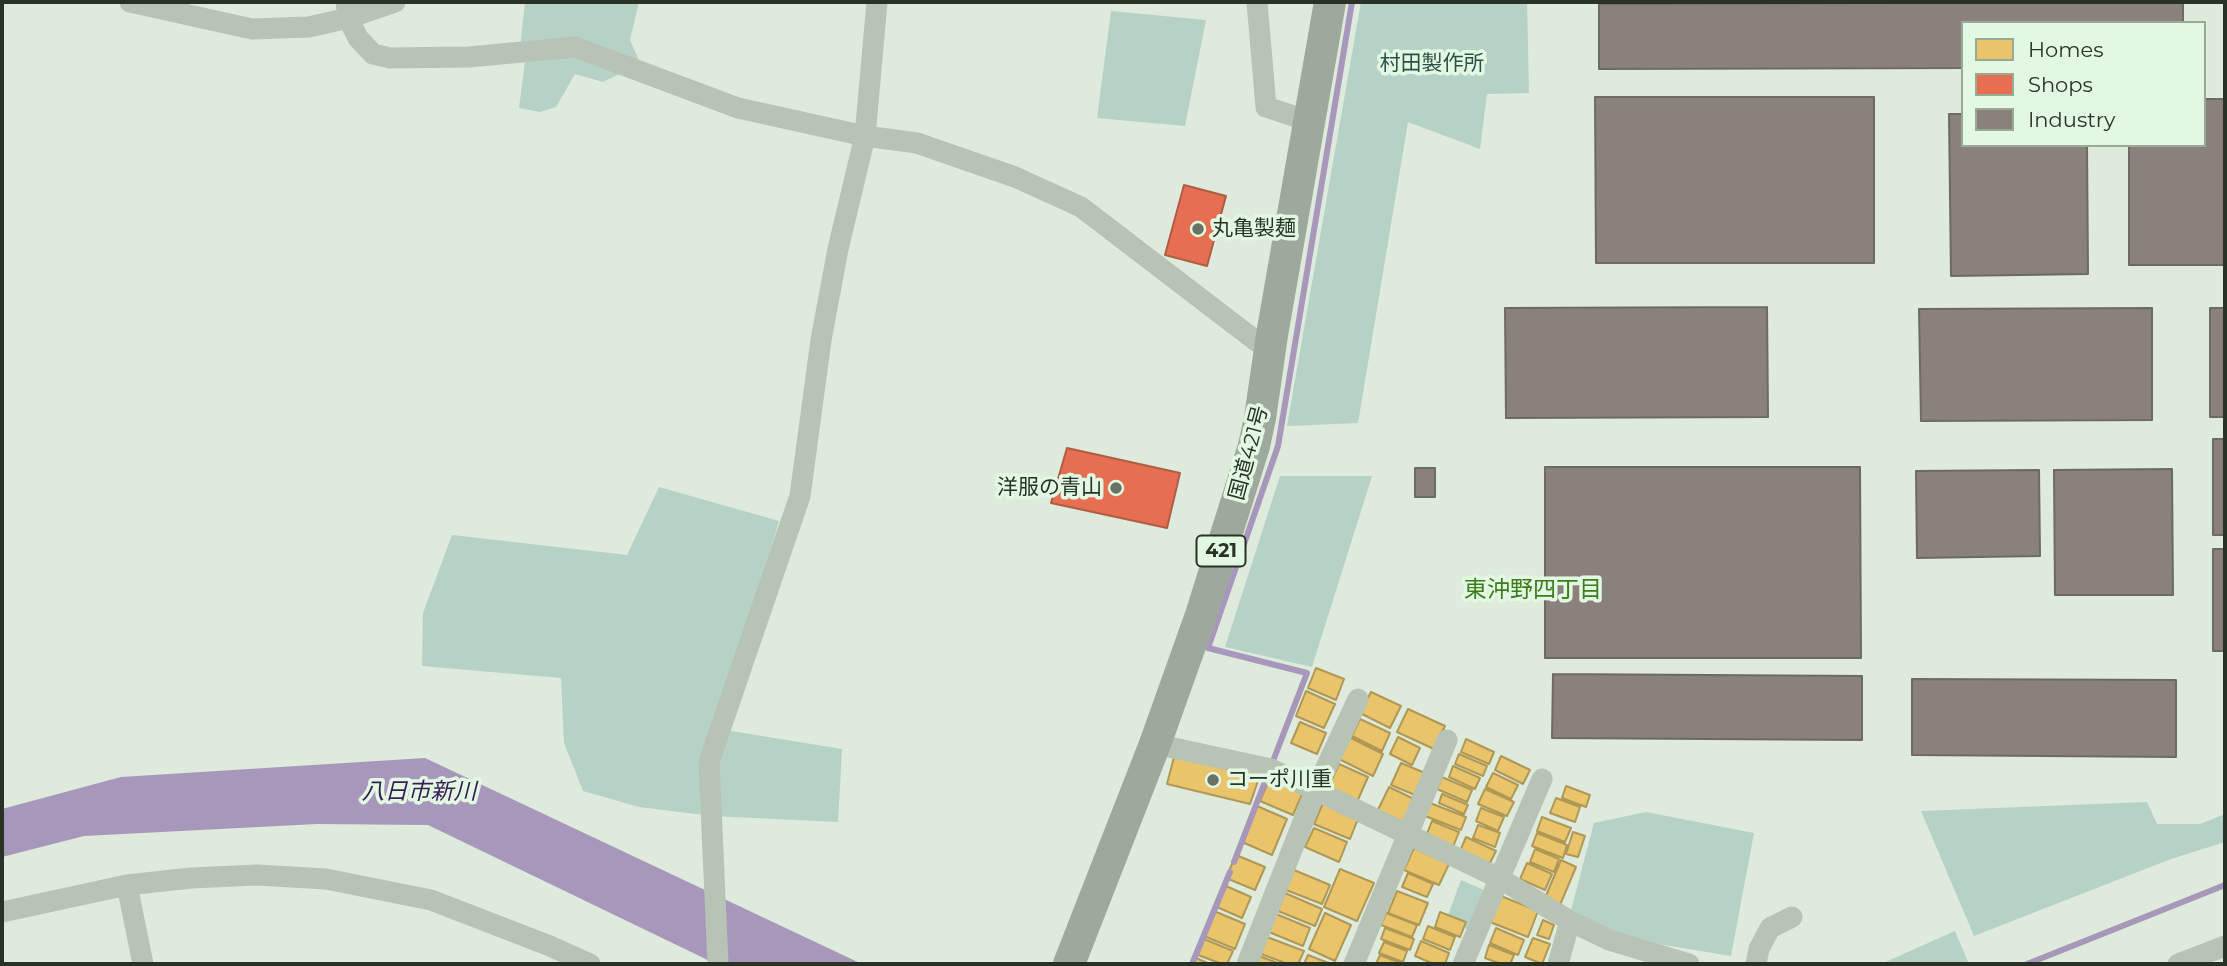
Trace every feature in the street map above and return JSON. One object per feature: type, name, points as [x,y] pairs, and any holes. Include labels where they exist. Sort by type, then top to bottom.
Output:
[{"type":"highway","name":"国道421号","points":[[1069,964],[1155,744],[1201,615],[1254,446],[1330,2]]},
{"type":"street","points":[[130,2],[253,29],[309,27],[347,10],[396,2]]},
{"type":"street","points":[[718,964],[709,762],[800,496],[821,340],[838,249],[865,136],[877,2]]},
{"type":"street","points":[[1257,2],[1266,107],[1309,121]]},
{"type":"street","points":[[347,10],[358,38],[373,54],[390,58],[469,57],[575,47],[738,108],[865,136],[917,143],[1015,177],[1081,207],[1256,341],[1272,335]]},
{"type":"street","points":[[1247,964],[1316,789],[1358,699]]},
{"type":"street","points":[[1354,964],[1447,740]]},
{"type":"street","points":[[1155,744],[1271,769],[1499,878],[1609,940],[1689,964]]},
{"type":"street","points":[[1463,964],[1542,779]]},
{"type":"street","points":[[2,912],[127,885],[191,878],[257,875],[326,879],[431,900],[590,964]]},
{"type":"street","points":[[127,885],[143,964]]},
{"type":"street","points":[[1756,964],[1759,949],[1770,928],[1792,917]]},
{"type":"street","points":[[1558,964],[1570,920]]},
{"type":"street","points":[[2178,964],[2225,946]]},
{"type":"green space","points":[[525,2],[639,2],[630,40],[640,63],[520,47]]},
{"type":"green space","name":"村田製作所","points":[[1361,2],[1527,2],[1529,93],[1487,94],[1480,149],[1408,122],[1358,423],[1287,426]]},
{"type":"green space","points":[[1111,11],[1206,20],[1185,126],[1097,118]]},
{"type":"green space","points":[[575,47],[630,69],[603,82],[575,74],[556,107],[540,112],[519,108],[525,62],[555,57]]},
{"type":"green space","points":[[1280,476],[1372,476],[1312,667],[1225,647]]},
{"type":"green space","points":[[659,487],[779,521],[710,756],[725,730],[842,749],[838,822],[712,816],[639,807],[583,791],[564,743],[561,678],[422,666],[423,613],[452,535],[627,555]]},
{"type":"green space","points":[[2147,802],[2157,824],[2200,824],[2225,814],[2225,842],[2171,859],[1974,936],[1921,811]]},
{"type":"green space","points":[[1646,812],[1754,833],[1731,956],[1610,936],[1570,914],[1594,823]]},
{"type":"green space","points":[[1461,880],[1486,891],[1472,932],[1447,918]]},
{"type":"green space","points":[[1955,931],[1969,964],[1881,964]]},
{"type":"water","name":"八日市新川","points":[[425,758],[862,964],[716,964],[428,825],[317,824],[84,836],[2,857],[2,809],[121,777]]},
{"type":"building: Homes","points":[[1316,668],[1344,679],[1336,700],[1308,688]]},
{"type":"building: Homes","points":[[1306,691],[1335,704],[1324,728],[1296,716]]},
{"type":"building: Homes","points":[[1371,692],[1401,706],[1390,728],[1360,713]]},
{"type":"building: Homes","points":[[1408,709],[1445,726],[1434,749],[1397,732]]},
{"type":"building: Homes","points":[[1360,719],[1390,733],[1382,751],[1352,736]]},
{"type":"building: Homes","points":[[1300,722],[1326,733],[1317,754],[1291,743]]},
{"type":"building: Homes","points":[[1349,737],[1383,754],[1373,776],[1339,759]]},
{"type":"building: Homes","points":[[1398,737],[1420,748],[1412,765],[1390,754]]},
{"type":"building: Homes","points":[[1466,739],[1494,752],[1489,764],[1461,752]]},
{"type":"building: Homes","points":[[1459,754],[1487,766],[1483,776],[1455,764]]},
{"type":"building: Homes","points":[[1501,756],[1530,770],[1523,784],[1495,770]]},
{"type":"building: Homes","name":"コーポ川重","points":[[1174,757],[1260,775],[1250,804],[1167,784]]},
{"type":"building: Homes","points":[[1401,763],[1425,773],[1415,795],[1391,785]]},
{"type":"building: Homes","points":[[1339,764],[1368,777],[1357,802],[1328,788]]},
{"type":"building: Homes","points":[[1453,766],[1480,778],[1475,789],[1449,777]]},
{"type":"building: Homes","points":[[1493,773],[1518,785],[1511,799],[1486,787]]},
{"type":"building: Homes","points":[[1442,777],[1472,790],[1467,802],[1437,789]]},
{"type":"building: Homes","points":[[1270,778],[1303,792],[1293,815],[1260,801]]},
{"type":"building: Homes","points":[[1566,786],[1590,795],[1586,807],[1562,798]]},
{"type":"building: Homes","points":[[1389,787],[1414,799],[1402,824],[1377,812]]},
{"type":"building: Homes","points":[[1485,789],[1514,802],[1507,816],[1478,804]]},
{"type":"building: Homes","points":[[1442,794],[1468,805],[1464,814],[1439,803]]},
{"type":"building: Homes","points":[[1556,798],[1580,807],[1575,822],[1550,813]]},
{"type":"building: Homes","points":[[1323,803],[1358,819],[1350,839],[1314,824]]},
{"type":"building: Homes","points":[[1430,803],[1466,817],[1461,830],[1425,816]]},
{"type":"building: Homes","points":[[1257,806],[1287,819],[1272,855],[1242,842]]},
{"type":"building: Homes","points":[[1481,808],[1504,817],[1498,831],[1476,821]]},
{"type":"building: Homes","points":[[1542,817],[1571,828],[1565,842],[1537,831]]},
{"type":"building: Homes","points":[[1432,821],[1459,832],[1453,847],[1426,836]]},
{"type":"building: Homes","points":[[1478,825],[1500,833],[1495,847],[1473,838]]},
{"type":"building: Homes","points":[[1314,828],[1347,842],[1339,862],[1305,847]]},
{"type":"building: Homes","points":[[1573,832],[1585,836],[1578,857],[1566,854]]},
{"type":"building: Homes","points":[[1537,833],[1567,845],[1563,858],[1532,846]]},
{"type":"building: Homes","points":[[1466,837],[1496,851],[1489,865],[1460,851]]},
{"type":"building: Homes","points":[[1414,848],[1449,864],[1439,885],[1404,870]]},
{"type":"building: Homes","points":[[1535,849],[1559,859],[1554,872],[1530,862]]},
{"type":"building: Homes","points":[[1236,855],[1265,867],[1255,890],[1226,878]]},
{"type":"building: Homes","points":[[1561,860],[1576,867],[1560,905],[1545,898]]},
{"type":"building: Homes","points":[[1527,863],[1552,874],[1545,890],[1520,879]]},
{"type":"building: Homes","points":[[1340,869],[1374,883],[1357,921],[1324,907]]},
{"type":"building: Homes","points":[[1294,870],[1330,885],[1322,904],[1286,890]]},
{"type":"building: Homes","points":[[1408,873],[1433,884],[1427,897],[1402,887]]},
{"type":"building: Homes","points":[[1226,886],[1251,897],[1242,918],[1217,907]]},
{"type":"building: Homes","points":[[1397,891],[1428,903],[1419,925],[1388,913]]},
{"type":"building: Homes","points":[[1285,893],[1322,909],[1315,926],[1278,911]]},
{"type":"building: Homes","points":[[1501,896],[1538,911],[1528,937],[1490,922]]},
{"type":"building: Homes","points":[[1214,911],[1245,924],[1235,949],[1204,936]]},
{"type":"building: Homes","points":[[1440,912],[1466,922],[1460,937],[1435,927]]},
{"type":"building: Homes","points":[[1325,913],[1351,925],[1335,961],[1309,949]]},
{"type":"building: Homes","points":[[1386,913],[1417,925],[1412,937],[1381,925]]},
{"type":"building: Homes","points":[[1276,914],[1310,928],[1303,946],[1269,932]]},
{"type":"building: Homes","points":[[1543,920],[1554,925],[1549,939],[1537,935]]},
{"type":"building: Homes","points":[[1428,926],[1455,937],[1450,950],[1423,939]]},
{"type":"building: Homes","points":[[1385,928],[1414,939],[1410,950],[1381,939]]},
{"type":"building: Homes","points":[[1496,928],[1524,940],[1518,955],[1490,943]]},
{"type":"building: Homes","points":[[1267,937],[1304,951],[1298,964],[1288,964],[1261,954]]},
{"type":"building: Homes","points":[[1533,938],[1550,944],[1542,964],[1525,957]]},
{"type":"building: Homes","points":[[1204,939],[1233,951],[1227,964],[1198,955]]},
{"type":"building: Homes","points":[[1421,941],[1449,953],[1445,964],[1434,964],[1415,956]]},
{"type":"building: Homes","points":[[1384,942],[1407,951],[1403,962],[1379,953]]},
{"type":"building: Homes","points":[[1489,945],[1514,955],[1510,964],[1501,964],[1485,958]]},
{"type":"building: Homes","points":[[1308,955],[1331,964],[1304,964]]},
{"type":"building: Homes","points":[[1380,955],[1403,964],[1376,964]]},
{"type":"building: Homes","points":[[1259,956],[1280,964],[1256,964]]},
{"type":"building: Homes","points":[[1196,958],[1210,964],[1193,964]]},
{"type":"building: Shops","points":[[1184,185],[1226,196],[1207,266],[1165,255]]},
{"type":"building: Shops","name":"洋服の青山","points":[[1067,448],[1180,473],[1167,528],[1051,503]]},
{"type":"building: Industry","points":[[2183,2],[2183,21],[1961,21],[1961,68],[1599,69],[1599,4]]},
{"type":"building: Industry","points":[[1595,97],[1874,97],[1874,263],[1596,263]]},
{"type":"building: Industry","points":[[2206,99],[2225,99],[2225,265],[2129,265],[2129,147],[2206,147]]},
{"type":"building: Industry","points":[[1949,114],[1961,114],[1961,147],[2087,147],[2088,274],[1951,276]]},
{"type":"building: Industry","points":[[1767,307],[1768,417],[1506,418],[1505,308]]},
{"type":"building: Industry","points":[[2152,308],[2152,420],[1921,421],[1919,309]]},
{"type":"building: Industry","points":[[2210,308],[2225,308],[2225,417],[2210,417]]},
{"type":"building: Industry","points":[[2213,439],[2225,439],[2225,535],[2213,535]]},
{"type":"building: Industry","points":[[1545,467],[1860,467],[1861,658],[1545,658]]},
{"type":"building: Industry","points":[[1415,468],[1435,468],[1435,497],[1415,497]]},
{"type":"building: Industry","points":[[2172,469],[2173,595],[2055,595],[2054,470]]},
{"type":"building: Industry","points":[[2039,470],[2040,556],[1917,558],[1916,471]]},
{"type":"building: Industry","points":[[2213,549],[2225,549],[2225,651],[2213,651]]},
{"type":"building: Industry","points":[[1553,674],[1862,676],[1862,740],[1552,738]]},
{"type":"building: Industry","points":[[1912,679],[2176,680],[2176,757],[1912,755]]},
{"type":"waterway","points":[[1234,862],[1307,673],[1208,648],[1278,446],[1352,2]]},
{"type":"waterway","points":[[1192,964],[1230,872]]},
{"type":"waterway","points":[[2027,964],[2225,885]]},
{"type":"place","name":"丸亀製麺","points":[[1198,229]]},
{"type":"place","name":"洋服の青山","points":[[1116,488]]},
{"type":"place","name":"コーポ川重","points":[[1213,780]]},
{"type":"district","name":"東沖野四丁目","points":[[1533,590]]}]
